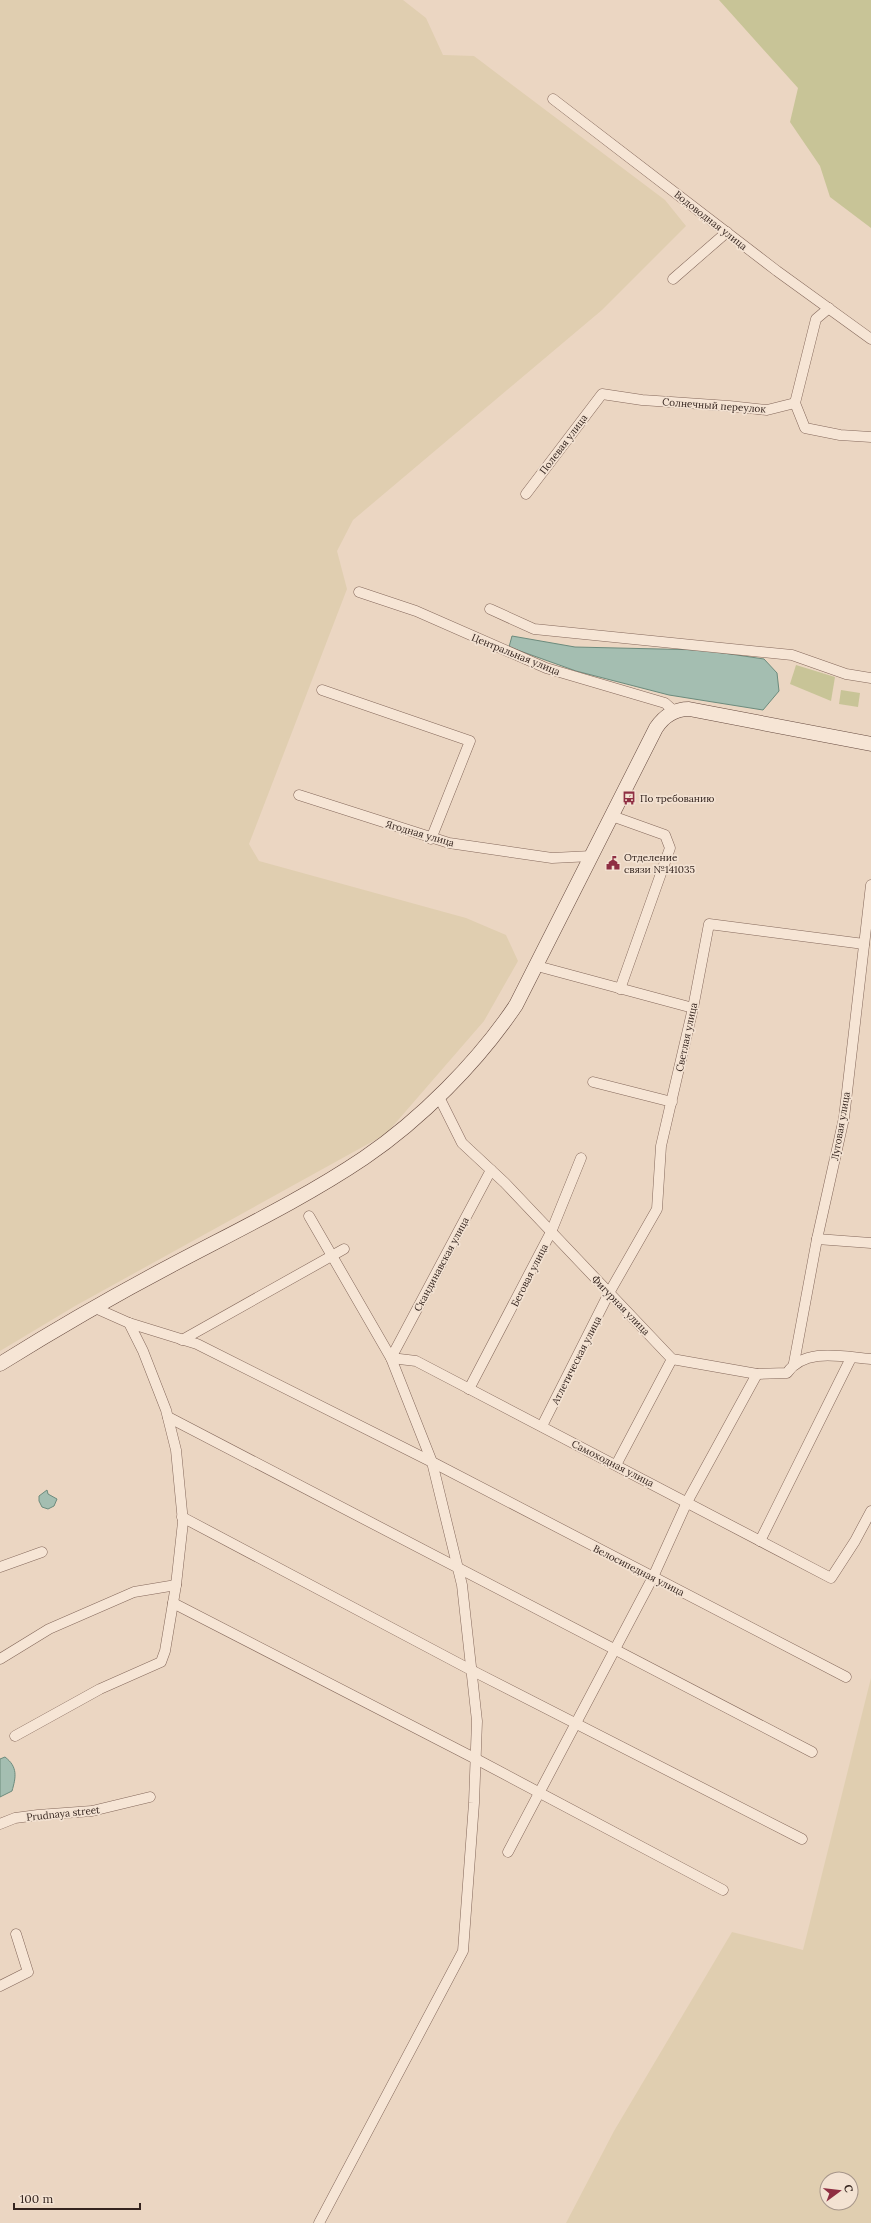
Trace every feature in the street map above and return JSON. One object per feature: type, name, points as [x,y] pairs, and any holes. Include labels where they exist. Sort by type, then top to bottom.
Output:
[{"type":"street","name":"Водоводная улица","points":[[554,99],[727,232],[871,339]]},
{"type":"street","points":[[673,279],[727,232]]},
{"type":"street","points":[[829,308],[816,319],[795,403],[805,428],[840,436],[871,437]]},
{"type":"street","name":"Солнечный переулок","points":[[602,394],[642,400],[767,410],[795,403]]},
{"type":"street","name":"Полевая улица","points":[[526,494],[602,394]]},
{"type":"street","name":"Центральная улица","points":[[359,592],[416,611],[546,668],[665,703],[674,711]]},
{"type":"street","points":[[490,609],[534,629],[792,655],[846,674],[871,678]]},
{"type":"street","points":[[322,690],[470,741],[431,839]]},
{"type":"street","points":[[0,1364],[93,1307],[265,1216],[352,1165],[401,1130],[477,1058],[500,1030],[516,1005],[656,728],[661,721],[674,711],[683,709],[700,711],[871,744]]},
{"type":"street","name":"Ягодная улица","points":[[299,795],[431,839],[449,843],[552,858],[592,856]]},
{"type":"street","points":[[612,816],[665,835],[670,848],[620,989]]},
{"type":"street","name":"Луговая улица","points":[[794,1363],[818,1239],[844,1118],[871,886]]},
{"type":"street","name":"Светлая улица","points":[[609,1293],[657,1209],[661,1146],[693,1008],[709,924],[864,944]]},
{"type":"street","points":[[537,966],[693,1008]]},
{"type":"street","points":[[593,1082],[672,1102]]},
{"type":"street","name":"Фигурная улица","points":[[438,1095],[462,1143],[491,1170],[672,1359]]},
{"type":"street","name":"Беговая улица","points":[[469,1388],[551,1232],[581,1158]]},
{"type":"street","name":"Скандинавская улица","points":[[391,1358],[491,1170]]},
{"type":"street","points":[[309,1216],[391,1358],[432,1462],[458,1568],[472,1670],[477,1721],[476,1759],[463,1951],[320,2223]]},
{"type":"street","points":[[818,1239],[871,1243]]},
{"type":"street","points":[[182,1340],[344,1249]]},
{"type":"street","name":"Атлетическая улица","points":[[542,1426],[609,1293]]},
{"type":"street","name":"Велосипедная улица","points":[[93,1307],[128,1323],[197,1344],[432,1462],[846,1677]]},
{"type":"street","points":[[15,1736],[100,1689],[161,1662],[176,1585],[182,1517],[176,1450],[168,1416],[143,1351],[128,1323]]},
{"type":"street","points":[[616,1465],[672,1359],[757,1374],[787,1373],[794,1363],[812,1356],[871,1359]]},
{"type":"street","name":"Самоходная улица","points":[[391,1358],[416,1361],[831,1578],[855,1541],[871,1511]]},
{"type":"street","points":[[760,1541],[851,1358]]},
{"type":"street","points":[[508,1852],[575,1722],[653,1577],[687,1502],[757,1374]]},
{"type":"street","points":[[168,1416],[812,1752]]},
{"type":"street","points":[[182,1517],[472,1670],[802,1839]]},
{"type":"street","points":[[0,1567],[42,1552]]},
{"type":"street","points":[[0,1659],[49,1629],[134,1592],[176,1585]]},
{"type":"street","points":[[173,1603],[476,1759],[723,1890]]},
{"type":"street","name":"Prudnaya street","points":[[0,1824],[15,1818],[38,1815],[92,1812],[150,1797]]},
{"type":"street","points":[[0,1986],[28,1972],[16,1934]]},
{"type":"shaded area","points":[[0,0],[403,0],[426,18],[443,55],[474,56],[665,200],[686,226],[602,310],[353,520],[337,551],[347,589],[249,844],[259,861],[466,918],[506,935],[518,961],[484,1021],[386,1134],[75,1306],[0,1351]]},
{"type":"shaded area","points":[[719,0],[871,0],[871,228],[830,197],[820,166],[790,122],[798,88]]},
{"type":"shaded area","points":[[512,636],[575,647],[703,650],[764,659],[777,673],[779,691],[763,710],[669,695],[576,671],[509,647]]},
{"type":"shaded area","points":[[796,665],[835,677],[831,701],[790,684]]},
{"type":"shaded area","points":[[841,690],[860,693],[858,707],[839,704]]},
{"type":"shaded area","points":[[47,1490],[48,1494],[57,1499],[54,1506],[48,1509],[42,1507],[39,1501],[39,1496]]},
{"type":"shaded area","points":[[871,1678],[871,2223],[566,2223],[614,2131],[732,1932],[803,1950]]},
{"type":"shaded area","points":[[5,1757],[14,1768],[15,1777],[12,1791],[0,1797],[0,1759]]},
{"type":"place","name":"По требованию","points":[[629,798]]},
{"type":"place","name":"Отделение связи №141035","points":[[613,863]]}]
